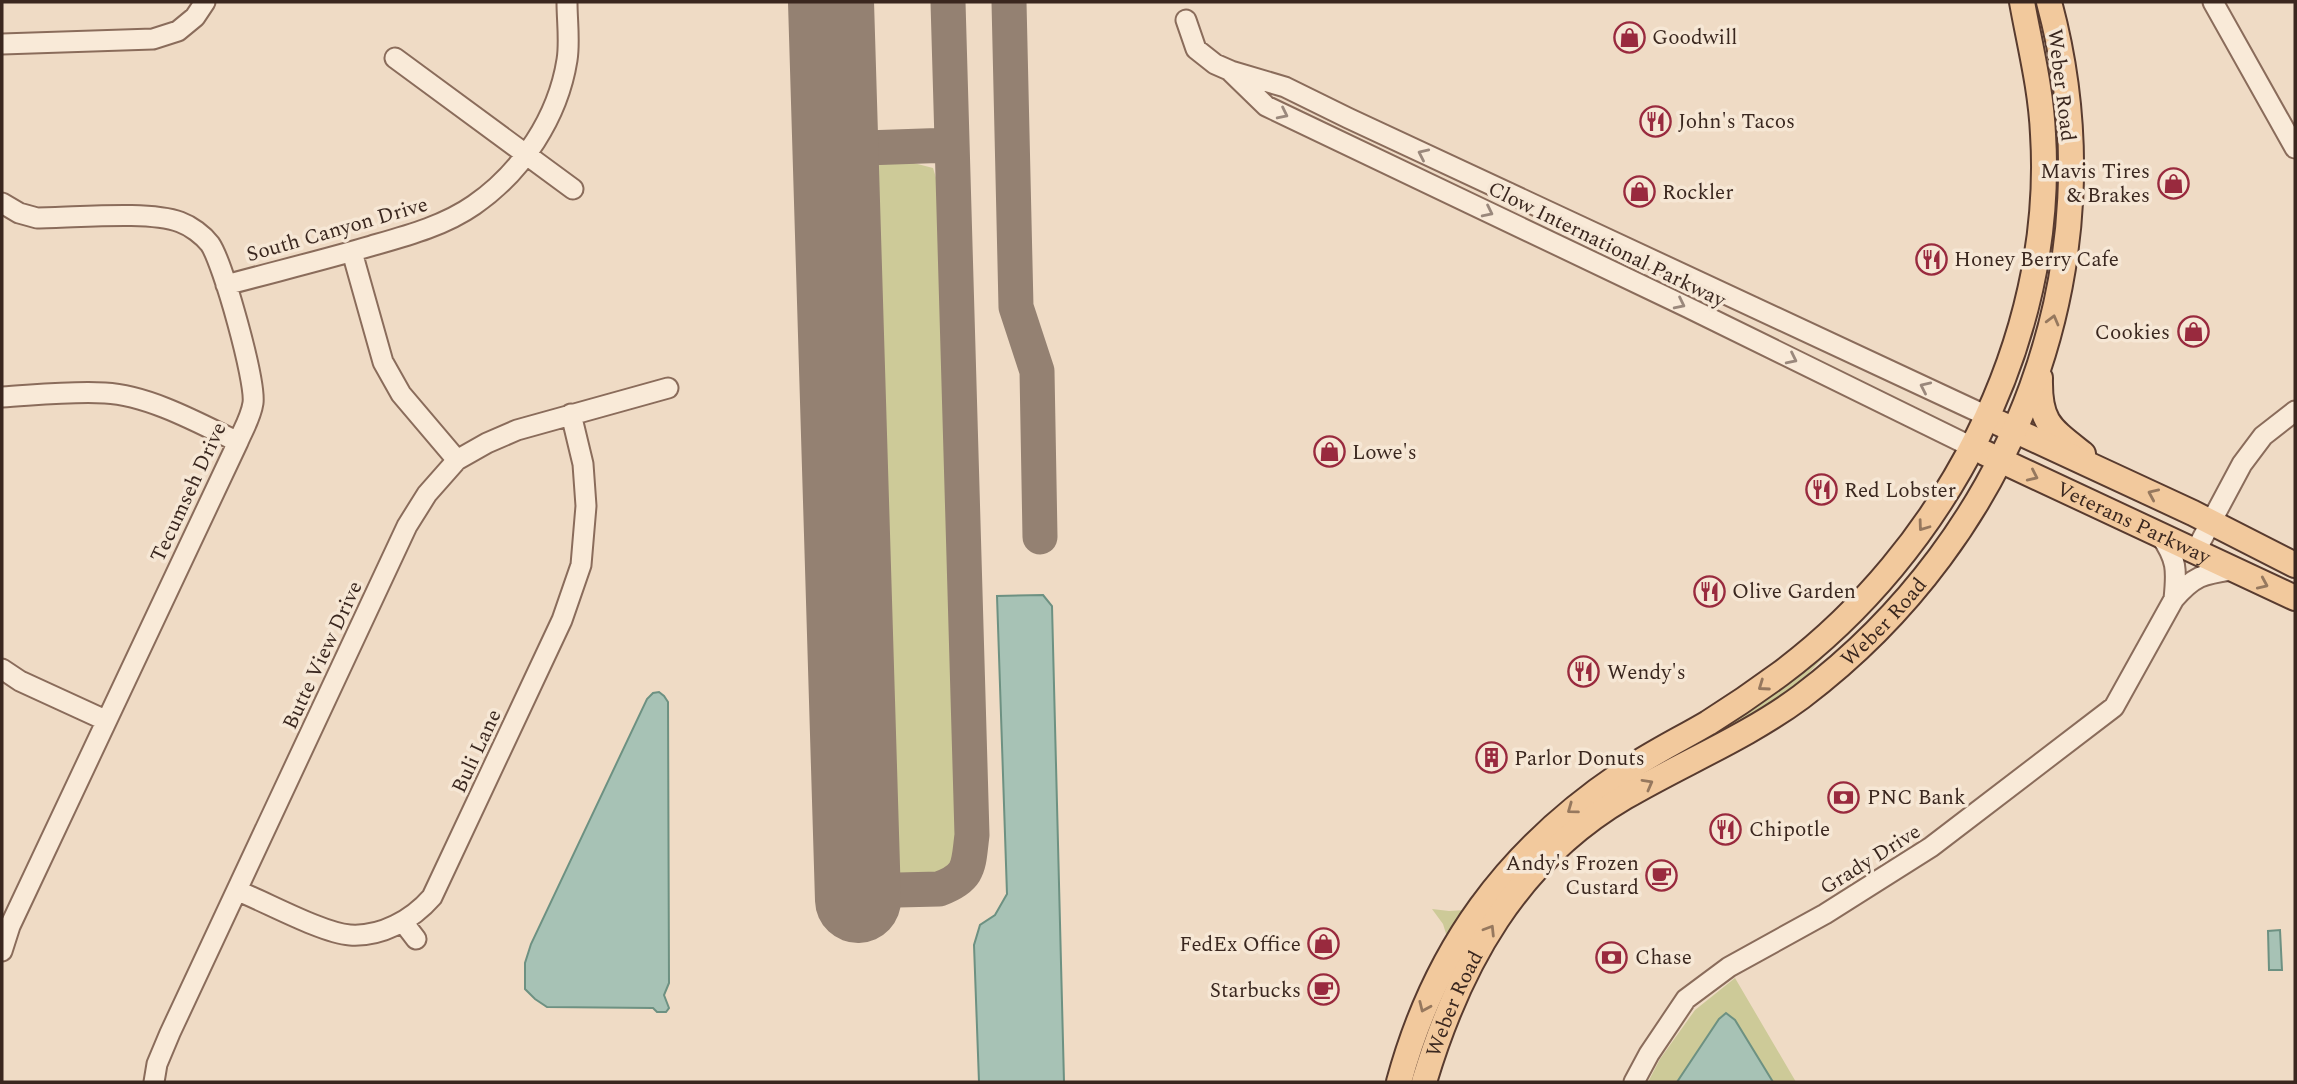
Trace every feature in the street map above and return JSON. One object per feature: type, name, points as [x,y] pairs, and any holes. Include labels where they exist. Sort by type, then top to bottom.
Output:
[{"type":"main road","name":"Weber Road","points":[[1399,1082],[1419,1017],[1443,965],[1465,926],[1528,852],[1562,817],[1621,774],[1712,720],[1804,654],[1878,583],[1936,507],[1972,447],[2018,337],[2033,272],[2040,221],[2043,136],[2039,90],[2022,2]]},
{"type":"main road","name":"Weber Road","points":[[1424,1082],[1443,1023],[1468,966],[1504,908],[1541,862],[1563,842],[1621,800],[1756,726],[1796,701],[1827,677],[1878,631],[1942,555],[1970,513],[2014,430],[2040,368],[2058,302],[2066,257],[2071,157],[2067,98],[2049,2]]},
{"type":"main road","points":[[2040,368],[2039,402],[2045,418],[2059,435],[2108,474]]},
{"type":"main road","name":"Veterans Parkway","points":[[1987,416],[2210,521],[2295,565]]},
{"type":"main road","name":"Veterans Parkway","points":[[1972,447],[2295,598]]},
{"type":"street","points":[[2,44],[153,39],[178,31],[195,17],[205,2]]},
{"type":"street","name":"South Canyon Drive","points":[[226,285],[410,235],[454,217],[495,188],[525,155],[549,119],[558,98],[568,57],[567,2]]},
{"type":"street","points":[[2213,2],[2295,148]]},
{"type":"street","name":"Clow International Parkway","points":[[1186,20],[1196,50],[1230,72],[1285,87],[1987,416]]},
{"type":"street","points":[[395,58],[573,189]]},
{"type":"street","name":"Clow International Parkway","points":[[1230,72],[1266,106],[1972,447]]},
{"type":"street","name":"Tecumseh Drive","points":[[2,203],[19,213],[37,218],[153,216],[184,223],[209,243],[218,260],[253,390],[250,415],[105,720],[10,926],[2,951]]},
{"type":"street","points":[[352,251],[383,362],[401,394],[457,460]]},
{"type":"street","name":"Butte View Drive","points":[[154,1082],[157,1064],[170,1032],[407,526],[427,494],[457,460],[487,443],[517,430],[668,388]]},
{"type":"street","points":[[2,397],[105,393],[127,396],[146,401],[237,442]]},
{"type":"street","points":[[2195,552],[2242,464],[2263,436],[2295,411]]},
{"type":"street","name":"Buli Lane","points":[[237,891],[349,935],[377,932],[402,922],[432,897],[562,620],[581,565],[586,506],[583,464],[571,414]]},
{"type":"street","name":"Grady Drive","points":[[2160,535],[2173,554],[2177,574],[2174,599]]},
{"type":"street","name":"Grady Drive","points":[[1634,1082],[1649,1054],[1686,999],[1729,967],[1825,914],[1931,847],[2114,707],[2174,599],[2188,583],[2201,575],[2231,570]]},
{"type":"street","points":[[2,669],[20,681],[105,720]]},
{"type":"street","points":[[402,922],[416,939]]},
{"type":"shaded area","points":[[898,159],[933,168],[941,194],[947,275],[961,704],[961,840],[953,868],[917,879],[898,877],[881,869],[862,168]]},
{"type":"shaded area","points":[[1043,595],[1052,606],[1064,1082],[979,1082],[974,945],[980,925],[995,915],[1007,894],[997,596]]},
{"type":"shaded area","points":[[1839,640],[1787,697],[1768,710],[1616,786]]},
{"type":"shaded area","points":[[659,692],[668,702],[669,983],[664,995],[669,1008],[666,1012],[657,1012],[653,1008],[547,1007],[525,989],[525,963],[531,944],[647,699],[653,693]]},
{"type":"shaded area","points":[[1432,909],[1466,910],[1448,940],[1443,924]]},
{"type":"shaded area","points":[[2280,930],[2282,970],[2269,970],[2268,931]]},
{"type":"shaded area","points":[[1735,978],[1796,1082],[1648,1082],[1660,1059],[1695,1010]]},
{"type":"shaded area","points":[[1726,1013],[1735,1020],[1773,1082],[1677,1082],[1719,1019]]},
{"type":"taxiway","points":[[857,891],[939,889],[962,875],[970,855],[972,835],[948,2]]},
{"type":"taxiway","points":[[1009,2],[1016,307],[1037,371],[1040,537]]},
{"type":"taxiway","points":[[836,149],[952,145]]},
{"type":"runway","points":[[831,2],[858,900]]},
{"type":"place","name":"Goodwill","points":[[1629,37]]},
{"type":"place","name":"John's Tacos","points":[[1655,121]]},
{"type":"place","name":"Mavis Tires & Brakes","points":[[2173,183]]},
{"type":"place","name":"Rockler","points":[[1639,192]]},
{"type":"place","name":"Honey Berry Cafe","points":[[1931,259]]},
{"type":"place","name":"Cookies","points":[[2193,332]]},
{"type":"place","name":"Lowe's","points":[[1329,452]]},
{"type":"place","name":"Red Lobster","points":[[1821,490]]},
{"type":"place","name":"Olive Garden","points":[[1709,591]]},
{"type":"place","name":"Wendy's","points":[[1584,672]]},
{"type":"place","name":"Parlor Donuts","points":[[1491,758]]},
{"type":"place","name":"PNC Bank","points":[[1844,797]]},
{"type":"place","name":"Chipotle","points":[[1726,829]]},
{"type":"place","name":"Andy's Frozen Custard","points":[[1662,875]]},
{"type":"place","name":"FedEx Office","points":[[1324,944]]},
{"type":"place","name":"Chase","points":[[1612,957]]},
{"type":"place","name":"Starbucks","points":[[1324,990]]}]
